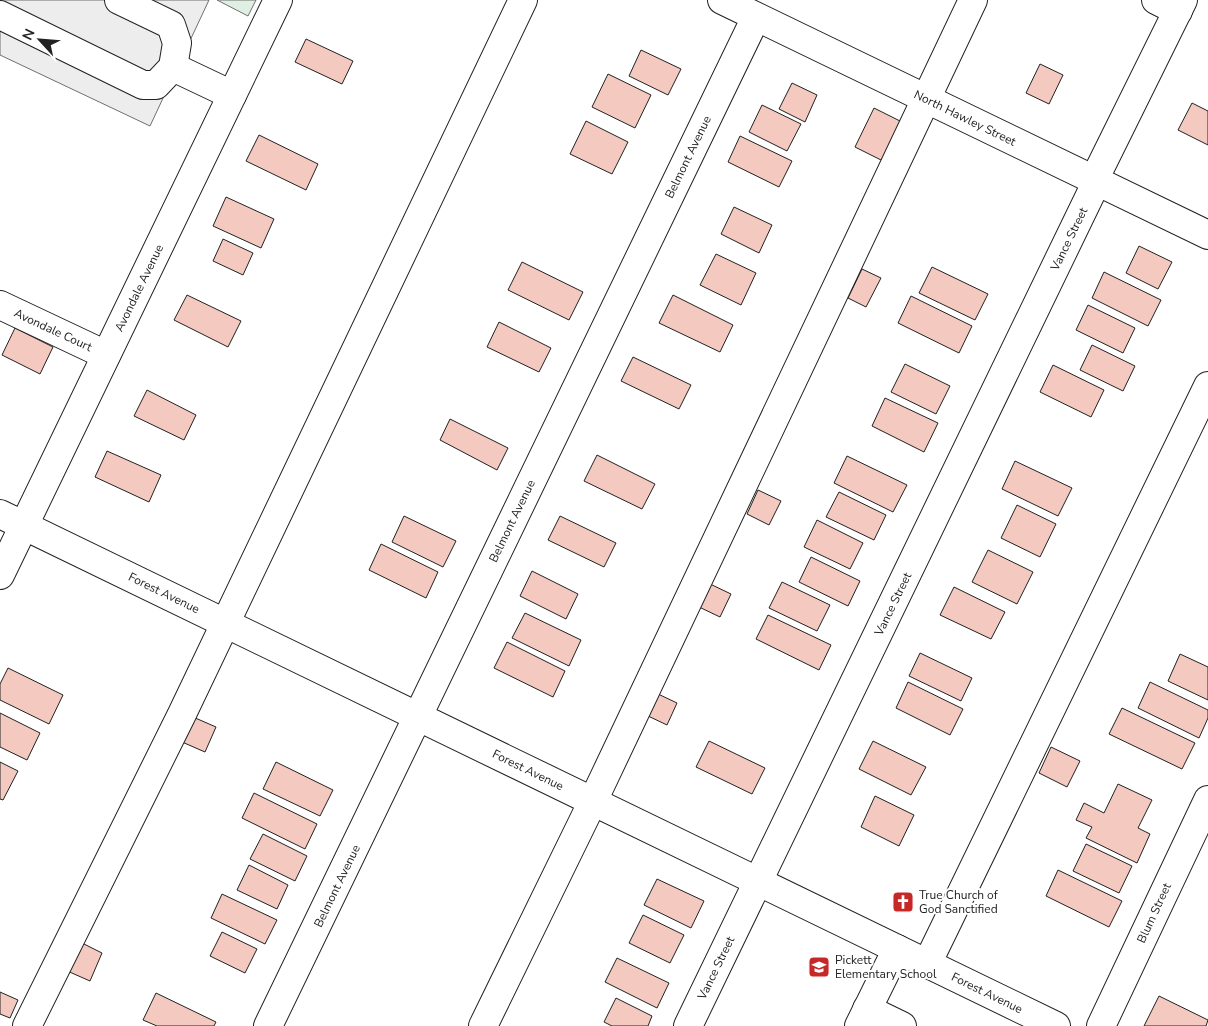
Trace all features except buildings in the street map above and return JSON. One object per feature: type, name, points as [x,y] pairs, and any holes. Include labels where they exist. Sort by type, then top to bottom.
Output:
[{"type":"street","points":[[0,15],[143,85],[156,85],[173,67],[178,43],[171,25],[119,0]]},
{"type":"street","name":"Avondale Avenue","points":[[0,575],[278,0]]},
{"type":"street","points":[[27,1026],[182,714],[523,0]]},
{"type":"street","name":"North Hawley Street","points":[[722,0],[762,12],[925,98],[1208,235]]},
{"type":"street","points":[[483,1026],[593,802],[973,0]]},
{"type":"street","name":"Vance Street","points":[[688,1026],[1095,180],[1172,4]]},
{"type":"street","name":"Belmont Avenue","points":[[268,1026],[419,717],[516,512],[762,12]]},
{"type":"street","points":[[173,67],[232,95]]},
{"type":"street","name":"Avondale Court","points":[[0,305],[106,355]]},
{"type":"street","points":[[927,964],[1208,386]]},
{"type":"street","name":"Forest Avenue","points":[[0,514],[1056,1026]]},
{"type":"street","name":"Blum Street","points":[[1101,1026],[1208,800]]},
{"type":"street","points":[[897,949],[863,1018],[902,1026]]},
{"type":"green space","points":[[217,0],[256,0],[248,16]]},
{"type":"shaded area","points":[[0,0],[209,0],[150,126],[0,55]]},
{"type":"place","name":"True Church of God Sanctified","points":[[903,902]]},
{"type":"place","name":"Pickett Elementary School","points":[[819,967]]}]
